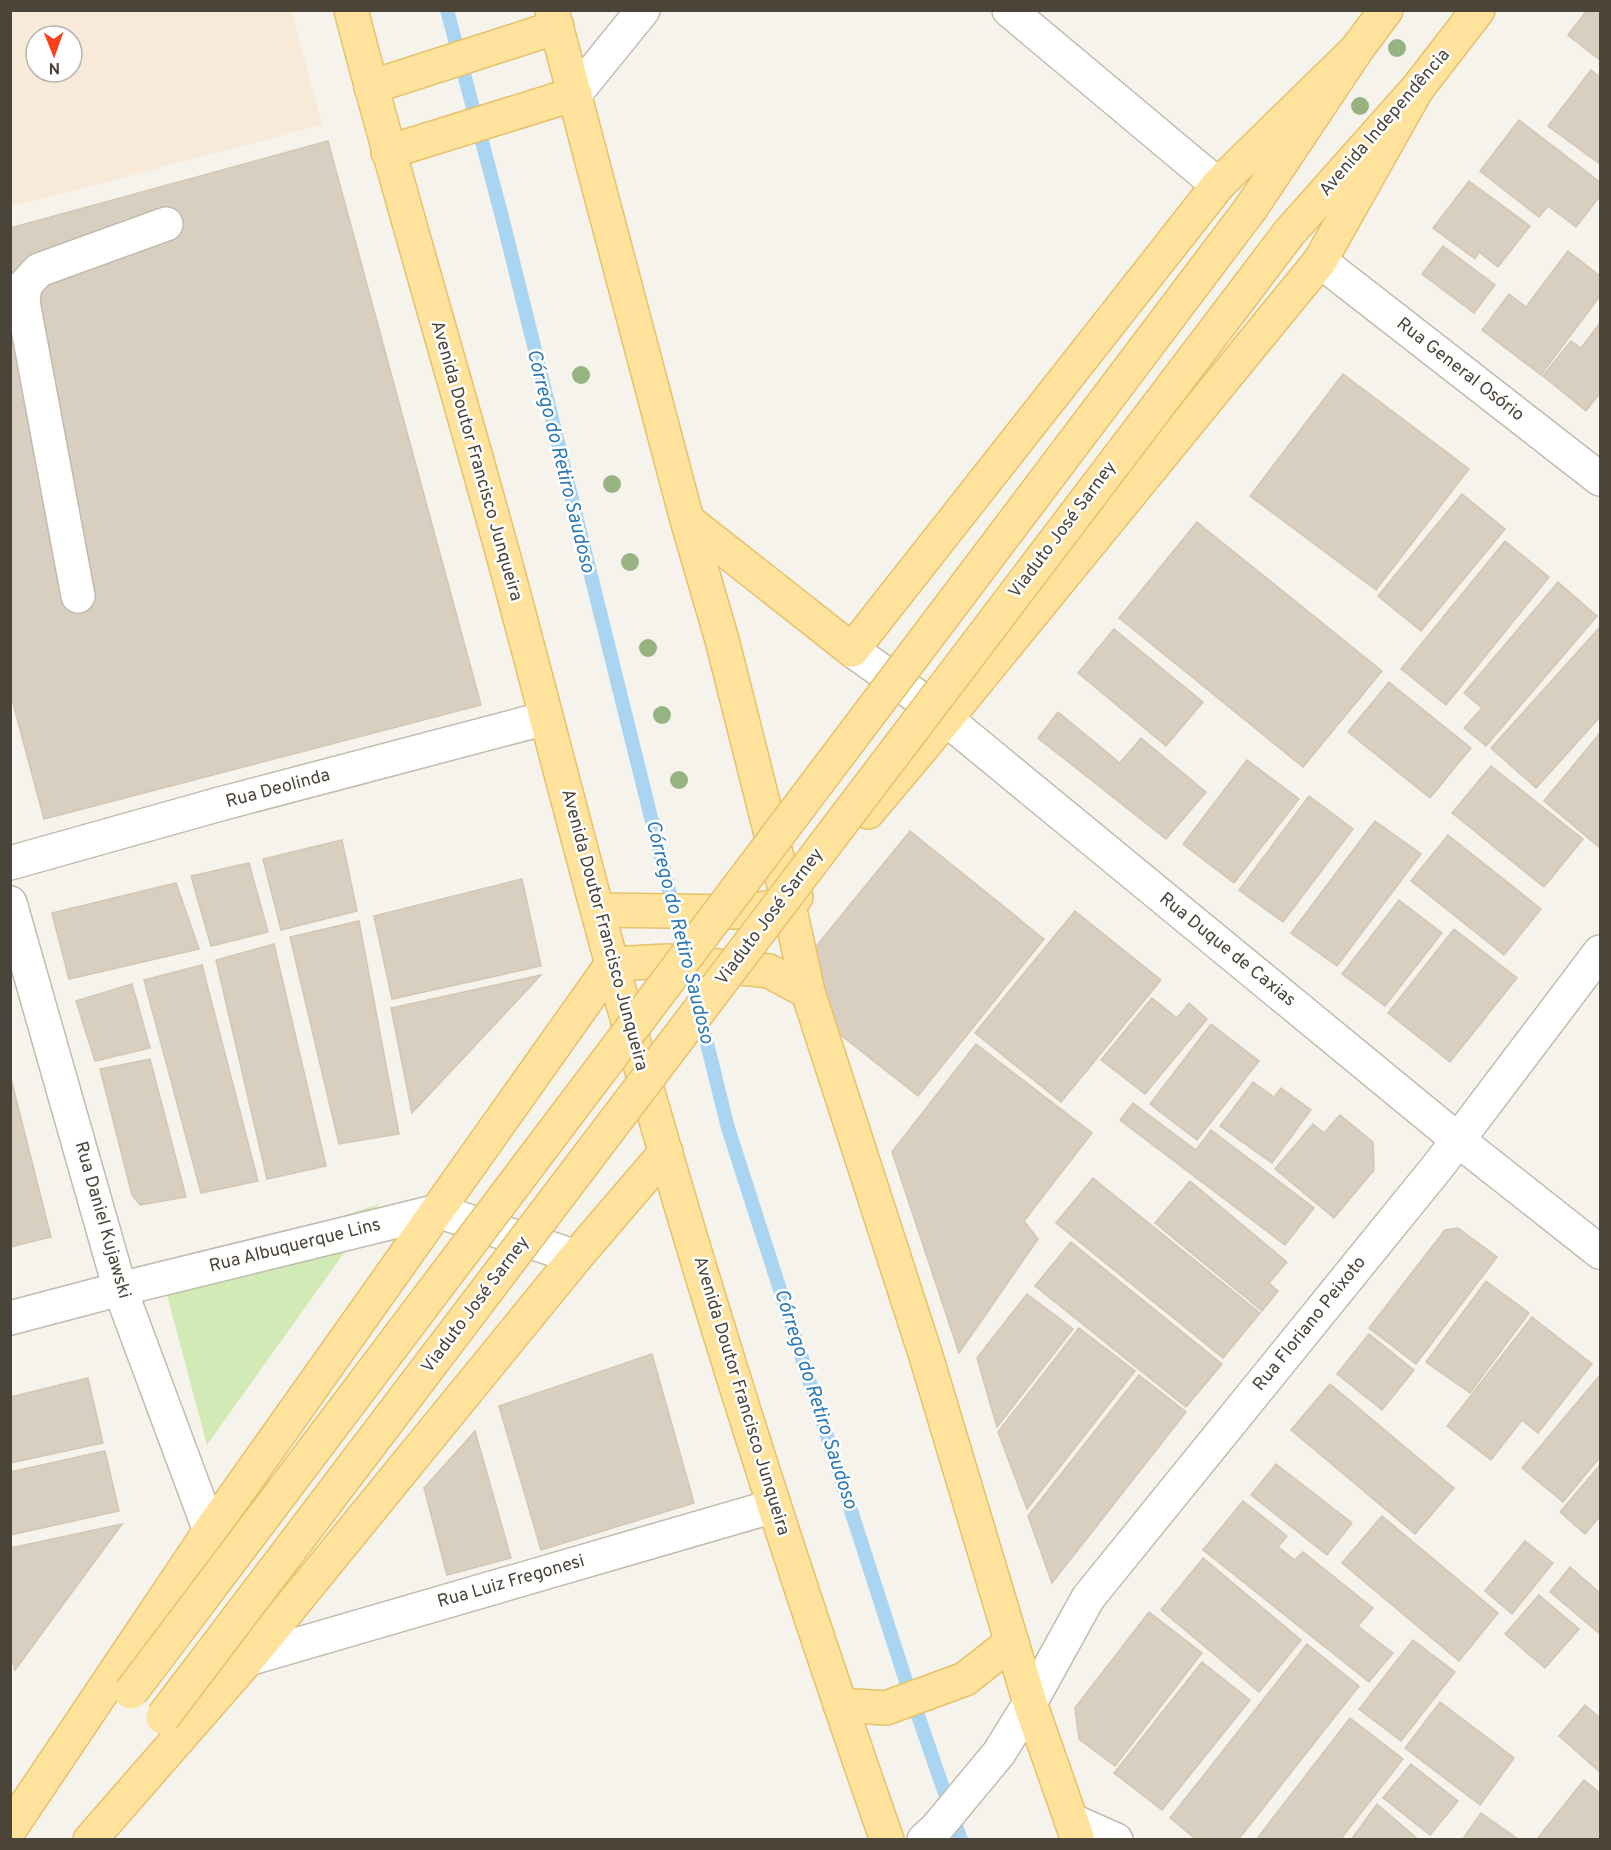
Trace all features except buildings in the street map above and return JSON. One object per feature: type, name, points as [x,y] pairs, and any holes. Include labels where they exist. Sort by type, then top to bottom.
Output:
[{"type":"main road","name":"Avenida Doutor Francisco Junqueira","points":[[351,10],[388,152],[508,572],[612,964],[666,1152],[774,1506],[887,1839]]},
{"type":"main road","points":[[10,1835],[131,1692],[1251,208],[1357,49],[1386,10]]},
{"type":"main road","name":"Avenida Independência","points":[[1289,233],[1417,89],[1478,10]]},
{"type":"main road","points":[[371,87],[522,39],[555,19],[687,520],[722,640],[789,905],[808,992],[925,1353],[1030,1703],[1074,1830]]},
{"type":"main road","points":[[687,520],[852,650],[1218,185],[1357,49]]},
{"type":"main road","points":[[599,910],[737,912],[789,905],[946,719],[1320,261],[1417,89]]},
{"type":"main road","points":[[388,152],[575,94]]},
{"type":"main road","name":"Viaduto José Sarney","points":[[89,1839],[163,1717],[1289,233]]},
{"type":"main road","points":[[10,1829],[210,1531],[612,964],[667,961],[769,971],[808,992]]},
{"type":"main road","points":[[89,1839],[248,1659],[576,1257],[666,1152]]},
{"type":"main road","points":[[840,1706],[886,1708],[965,1679],[1012,1642]]},
{"type":"street","points":[[575,94],[643,10]]},
{"type":"street","points":[[1009,10],[1218,185]]},
{"type":"street","points":[[78,596],[23,302],[24,285],[39,270],[166,224]]},
{"type":"street","name":"Rua General Osório","points":[[1320,261],[1600,479]]},
{"type":"street","name":"Rua Duque de Caxias","points":[[852,650],[929,705],[1458,1140],[1600,1252]]},
{"type":"street","name":"Rua Deolinda","points":[[10,863],[220,804],[546,718]]},
{"type":"street","name":"Rua Daniel Kujawski","points":[[10,903],[120,1289],[210,1531]]},
{"type":"street","name":"Rua Floriano Peixoto","points":[[930,1834],[999,1753],[1030,1703],[1088,1598],[1458,1140],[1600,952]]},
{"type":"street","points":[[438,1210],[576,1257]]},
{"type":"street","name":"Rua Albuquerque Lins","points":[[10,1318],[438,1210]]},
{"type":"street","name":"Rua Luiz Fregonesi","points":[[248,1659],[774,1506]]},
{"type":"street","points":[[1074,1830],[1116,1839]]},
{"type":"shaded area","points":[[11,10],[292,11],[322,125],[11,207]]},
{"type":"green space","points":[[379,1204],[207,1445],[162,1276]]},
{"type":"waterway","name":"Córrego do Retiro Saudoso","points":[[447,10],[501,213],[728,1128],[903,1672],[961,1840]]}]
